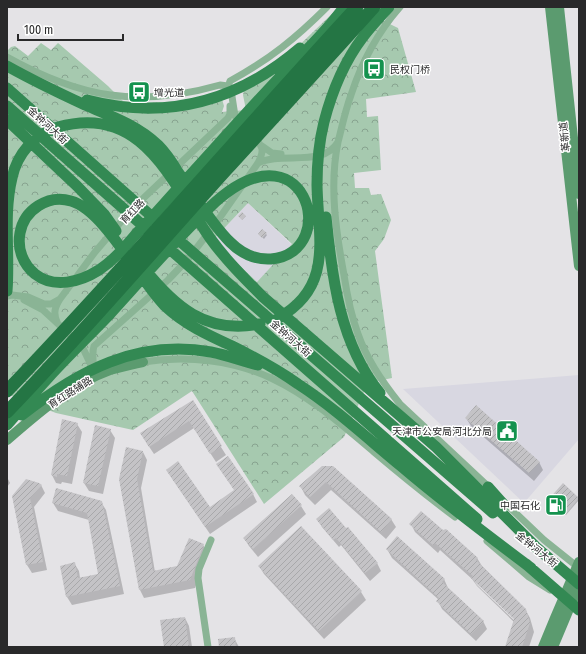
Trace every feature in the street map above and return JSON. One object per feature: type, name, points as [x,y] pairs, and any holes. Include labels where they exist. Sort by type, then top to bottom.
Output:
[{"type":"highway","points":[[7,391],[156,231],[276,95],[358,7]]},
{"type":"highway","points":[[7,412],[132,277],[374,7]]},
{"type":"main road","points":[[344,7],[336,18],[273,85],[126,245],[122,250],[119,254],[98,270],[86,277],[65,282],[49,281],[40,278],[29,269],[22,257],[19,243],[25,220],[29,214],[41,204],[65,199],[78,203],[93,215],[103,226],[116,242],[120,248],[124,253],[149,287],[169,310],[195,328],[263,362],[299,384],[336,410],[446,497]]},
{"type":"main road","points":[[7,120],[77,186],[104,214],[152,279],[181,307],[200,318],[220,324],[244,327],[269,322],[288,313],[302,300],[308,292],[318,270],[320,246],[318,171],[324,122],[335,86],[346,63],[363,36],[389,7]]},
{"type":"main road","points":[[52,89],[97,102],[134,107],[172,107],[200,102],[229,93],[260,78],[296,52],[336,18]]},
{"type":"main road","points":[[378,20],[349,74],[334,112],[327,138],[323,189],[328,240],[338,299],[350,343],[365,372],[376,388],[408,423]]},
{"type":"main road","points":[[7,66],[36,82],[122,121],[141,132],[154,142],[167,155],[182,176],[205,211],[209,217],[218,229],[234,247],[245,254],[252,257],[267,259],[289,254],[301,242],[308,222],[308,207],[301,192],[282,178],[268,176],[253,178],[238,184],[208,208],[203,214],[178,241],[103,321],[47,379],[7,425]]},
{"type":"main road","name":"金钟河大街","points":[[7,88],[147,213],[460,479],[500,519],[535,546],[577,583]]},
{"type":"main road","name":"金钟河大街","points":[[7,106],[184,262],[446,497],[531,568],[571,604]]},
{"type":"main road","points":[[8,294],[9,192],[15,166],[21,156],[36,138],[56,128],[76,123],[99,124],[113,127],[135,138],[154,154],[216,246],[247,281],[263,297],[436,447],[460,479]]},
{"type":"main road","points":[[7,428],[44,398],[74,379],[101,365],[141,354],[179,349],[210,352],[261,366],[299,384]]},
{"type":"main road","points":[[488,487],[528,534],[535,546]]},
{"type":"street","points":[[7,57],[47,77],[67,85],[104,95],[125,98],[174,96],[226,84],[255,67],[281,49],[303,31],[327,7]]},
{"type":"street","points":[[334,168],[338,142],[350,96],[376,40],[400,7]]},
{"type":"street","name":"革新道","points":[[550,7],[579,266]]},
{"type":"street","name":"革新道","points":[[559,7],[579,194]]},
{"type":"street","points":[[226,84],[232,93],[234,113],[237,119],[262,146],[276,154],[309,152],[323,154],[332,162],[334,168]]},
{"type":"street","points":[[226,84],[230,111],[226,120]]},
{"type":"street","points":[[226,120],[234,118],[237,119]]},
{"type":"street","name":"育红路","points":[[60,298],[95,252],[132,209],[226,120]]},
{"type":"street","points":[[258,163],[263,160],[274,158],[304,157],[323,154],[331,151],[338,142]]},
{"type":"street","points":[[87,381],[92,375],[93,370],[92,351],[94,346],[168,280],[188,259],[216,223],[258,163],[262,154],[262,146]]},
{"type":"street","name":"金钟河大街","points":[[334,168],[337,230],[351,313],[358,334],[376,372],[400,404],[544,540],[578,566]]},
{"type":"street","points":[[8,294],[28,297],[44,304],[51,304],[60,298]]},
{"type":"street","points":[[8,294],[29,302],[43,310],[84,349],[93,370],[103,373]]},
{"type":"street","points":[[57,323],[54,310],[60,298]]},
{"type":"street","points":[[78,342],[88,343],[102,339]]},
{"type":"street","points":[[143,362],[166,359],[214,361],[251,370],[274,379],[313,404],[345,428],[420,490],[488,542],[529,577],[571,604]]},
{"type":"street","name":"育红路辅路","points":[[7,440],[50,404],[87,381],[103,373],[143,362]]},
{"type":"street","points":[[208,647],[198,578],[199,569],[211,540]]},
{"type":"street","points":[[544,647],[559,620],[571,604],[577,583],[578,566]]},
{"type":"street","points":[[556,633],[559,620]]},
{"type":"street","points":[[553,647],[559,620]]},
{"type":"shaded area","points":[[248,203],[292,245],[257,282],[213,240]]},
{"type":"shaded area","points":[[579,375],[579,439],[524,503],[403,389]]},
{"type":"green space","points":[[339,7],[355,7],[398,28],[416,92],[366,99],[367,117],[378,116],[381,170],[354,173],[355,188],[369,188],[371,195],[381,194],[391,220],[384,239],[375,251],[392,378],[368,383],[344,437],[264,504],[192,391],[133,430],[56,413],[7,394],[7,51],[11,47],[15,46],[28,56],[41,43],[51,50],[58,43],[108,86],[123,101],[145,103],[222,99],[224,106],[222,112],[246,110],[243,95],[245,84],[287,57]],"holes":[[[248,203],[292,244],[257,282],[213,240]]]},
{"type":"building","points":[[242,212],[246,216],[242,220],[238,216]]},
{"type":"building","points":[[262,229],[267,233],[262,238],[258,234]]},
{"type":"building","points":[[193,400],[222,446],[210,454],[189,421],[149,447],[140,433]]},
{"type":"building","points":[[476,405],[540,462],[529,473],[465,418]]},
{"type":"building","points":[[62,419],[78,423],[67,476],[57,474],[57,477],[51,475]]},
{"type":"building","points":[[95,425],[111,429],[98,486],[83,483]]},
{"type":"building","points":[[126,447],[143,451],[137,479],[153,571],[177,566],[189,538],[204,544],[190,580],[139,590],[119,479]]},
{"type":"building","points":[[228,456],[254,494],[205,527],[166,470],[178,461],[210,507],[234,490],[216,464]]},
{"type":"building","points":[[322,466],[333,466],[392,519],[381,532],[326,482],[310,497],[299,486]]},
{"type":"building","points":[[26,479],[42,485],[30,498],[43,562],[26,565],[12,496]]},
{"type":"building","points":[[563,483],[579,498],[565,515],[548,500]]},
{"type":"building","points":[[56,488],[102,501],[120,586],[66,597],[60,566],[75,562],[78,578],[98,574],[87,513],[52,503]]},
{"type":"building","points":[[292,494],[302,505],[253,549],[243,538]]},
{"type":"building","points":[[329,508],[346,528],[348,527],[378,563],[365,573],[336,538],[333,540],[316,519]]},
{"type":"building","points":[[421,511],[443,530],[446,529],[478,558],[476,560],[526,609],[530,623],[522,647],[505,647],[514,619],[471,578],[473,576],[435,543],[433,545],[409,524]]},
{"type":"building","points":[[301,526],[362,591],[319,631],[258,566]]},
{"type":"building","points":[[397,536],[445,579],[442,582],[484,621],[471,634],[436,601],[439,598],[386,549]]},
{"type":"building","points":[[185,617],[189,647],[164,647],[160,620]]},
{"type":"building","points":[[235,637],[236,647],[219,647],[218,639]]},
{"type":"place","name":"民权门桥","points":[[374,69]]},
{"type":"place","name":"增光道","points":[[139,92]]},
{"type":"place","name":"天津市公安局河北分局","points":[[507,431]]},
{"type":"place","name":"中国石化","points":[[556,505]]}]
